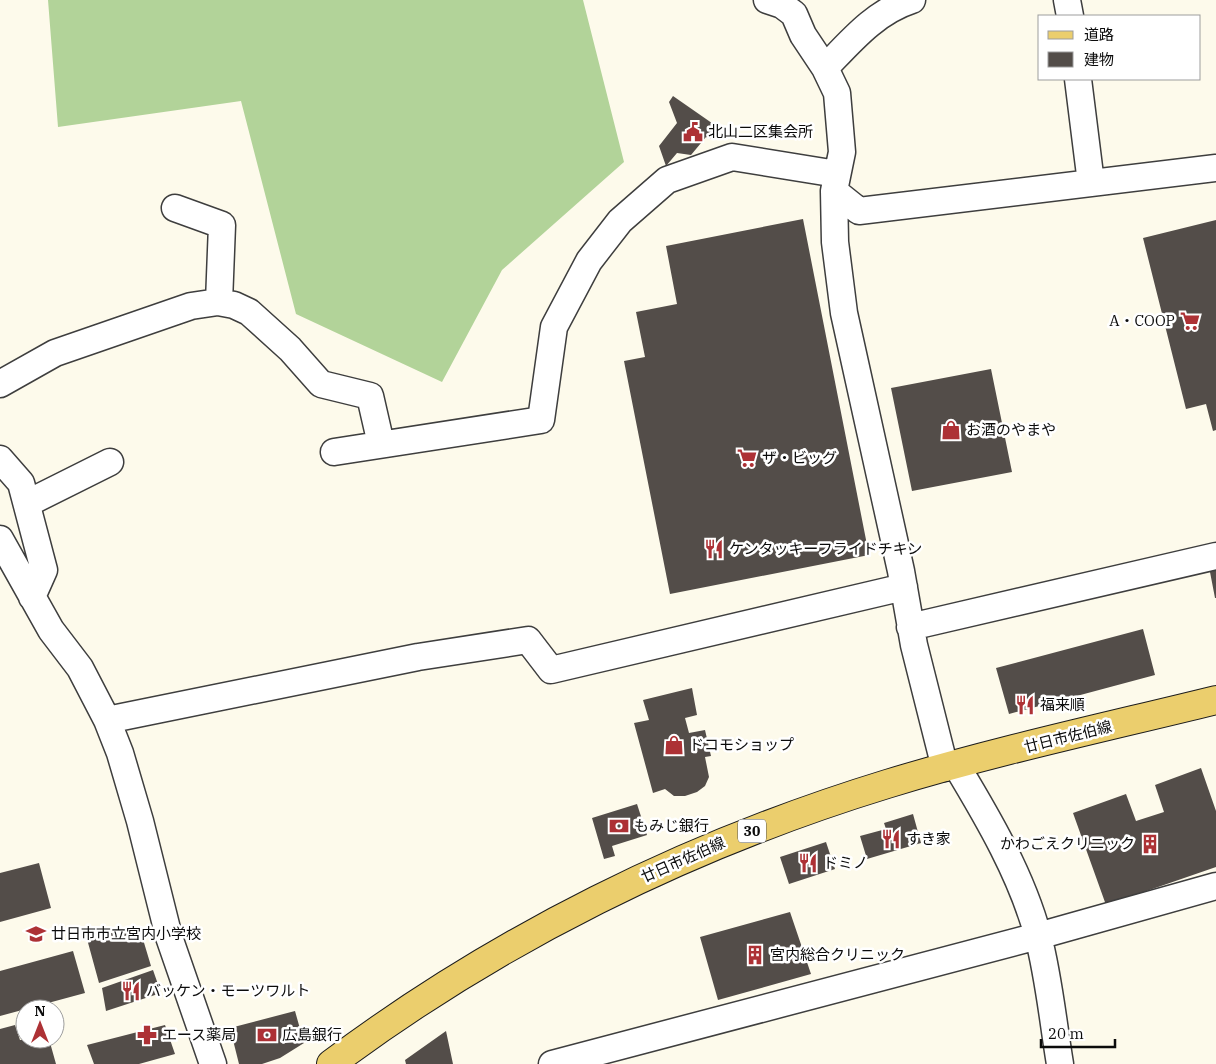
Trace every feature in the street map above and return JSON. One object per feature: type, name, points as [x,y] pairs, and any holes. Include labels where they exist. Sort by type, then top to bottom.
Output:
[{"type":"main road","name":"廿日市佐伯線","points":[[331,1064],[432,993],[504,950],[578,909],[653,872],[730,839],[889,783],[1216,700]]},
{"type":"street","points":[[767,0],[782,4],[794,14],[803,35],[825,68],[837,93],[842,152],[835,183],[835,242],[844,313],[904,587],[910,627],[950,767],[978,801],[1015,873],[1038,936],[1060,1064]]},
{"type":"street","points":[[825,68],[865,27],[897,5],[912,0]]},
{"type":"street","points":[[1067,0],[1070,15]]},
{"type":"street","points":[[1078,80],[1091,184]]},
{"type":"street","points":[[334,452],[541,420],[554,327],[589,261],[620,222],[667,180],[732,156],[835,183],[859,211],[1216,168]]},
{"type":"street","points":[[176,208],[222,225],[219,302]]},
{"type":"street","points":[[0,384],[55,354],[191,306],[219,302],[234,305],[249,312],[290,349],[321,384],[370,396],[381,444]]},
{"type":"street","points":[[0,459],[21,483],[28,503],[44,570],[32,597]]},
{"type":"street","points":[[28,503],[110,462]]},
{"type":"street","points":[[0,540],[51,630],[80,668],[107,720],[120,754],[137,812],[169,937],[213,1064]]},
{"type":"street","points":[[910,627],[1216,556]]},
{"type":"street","points":[[107,720],[418,658],[528,640],[551,670],[904,587]]},
{"type":"street","points":[[552,1064],[599,1059],[1216,886]]},
{"type":"green space","points":[[48,0],[583,0],[624,162],[502,270],[442,382],[296,314],[241,101],[58,127]]},
{"type":"building","name":"北山二区集会所","points":[[673,96],[719,128],[711,139],[706,137],[691,155],[677,153],[666,166],[659,146],[677,123],[669,102]]},
{"type":"building","name":"ザ・ビッグ","points":[[803,219],[869,555],[670,594],[624,361],[645,357],[636,312],[677,304],[666,246]]},
{"type":"building","name":"A・COOP","points":[[1216,220],[1216,430],[1213,431],[1206,404],[1186,409],[1143,238]]},
{"type":"building","name":"お酒のやまや","points":[[991,369],[1012,472],[912,491],[891,388]]},
{"type":"building","points":[[1216,570],[1216,598],[1215,598],[1210,572]]},
{"type":"building","points":[[1143,629],[1155,675],[1009,714],[996,668]]},
{"type":"building","name":"ドコモショップ","points":[[692,688],[697,715],[685,718],[689,733],[705,730],[711,756],[705,757],[709,777],[705,786],[697,792],[685,796],[674,796],[665,789],[653,793],[634,723],[649,720],[643,700]]},
{"type":"building","name":"かわごえクリニック","points":[[1201,768],[1216,811],[1216,867],[1106,905],[1073,813],[1126,794],[1136,821],[1164,812],[1155,785]]},
{"type":"building","name":"もみじ銀行","points":[[637,804],[647,835],[612,846],[615,856],[604,859],[592,818]]},
{"type":"building","name":"すき家","points":[[913,814],[921,843],[867,859],[860,836],[886,829],[884,823]]},
{"type":"building","name":"ドミノ","points":[[826,842],[835,869],[789,884],[780,857]]},
{"type":"building","points":[[39,863],[51,908],[0,922],[0,873]]},
{"type":"building","name":"宮内総合クリニック","points":[[790,912],[811,974],[718,1000],[700,937]]},
{"type":"building","points":[[139,926],[151,966],[99,983],[87,939]]},
{"type":"building","points":[[73,951],[85,993],[63,999],[15,999],[15,1012],[0,1016],[0,971]]},
{"type":"building","name":"バッケン・モーツワルト","points":[[153,970],[161,993],[106,1011],[102,988]]},
{"type":"building","name":"広島銀行","points":[[295,1011],[304,1043],[280,1058],[262,1064],[239,1064],[230,1028]]},
{"type":"building","points":[[15,1025],[15,1049],[52,1049],[56,1064],[0,1064],[0,1029]]},
{"type":"building","name":"エース薬局","points":[[165,1025],[175,1054],[139,1064],[94,1064],[87,1045]]},
{"type":"building","points":[[446,1031],[453,1064],[406,1064],[405,1060]]},
{"type":"place","name":"北山二区集会所","points":[[693,132]]},
{"type":"place","name":"A・COOP","points":[[1190,321]]},
{"type":"place","name":"お酒のやまや","points":[[951,430]]},
{"type":"place","name":"ザ・ビッグ","points":[[747,458]]},
{"type":"place","name":"ケンタッキーフライドチキン","points":[[714,549]]},
{"type":"place","name":"福来順","points":[[1025,705]]},
{"type":"place","name":"ドコモショップ","points":[[674,745]]},
{"type":"place","name":"もみじ銀行","points":[[619,826]]},
{"type":"place","name":"すき家","points":[[891,839]]},
{"type":"place","name":"かわごえクリニック","points":[[1150,844]]},
{"type":"place","name":"ドミノ","points":[[808,863]]},
{"type":"place","name":"廿日市市立宮内小学校","points":[[36,934]]},
{"type":"place","name":"宮内総合クリニック","points":[[755,955]]},
{"type":"place","name":"バッケン・モーツワルト","points":[[131,991]]},
{"type":"place","name":"エース薬局","points":[[147,1035]]},
{"type":"place","name":"広島銀行","points":[[267,1035]]}]
